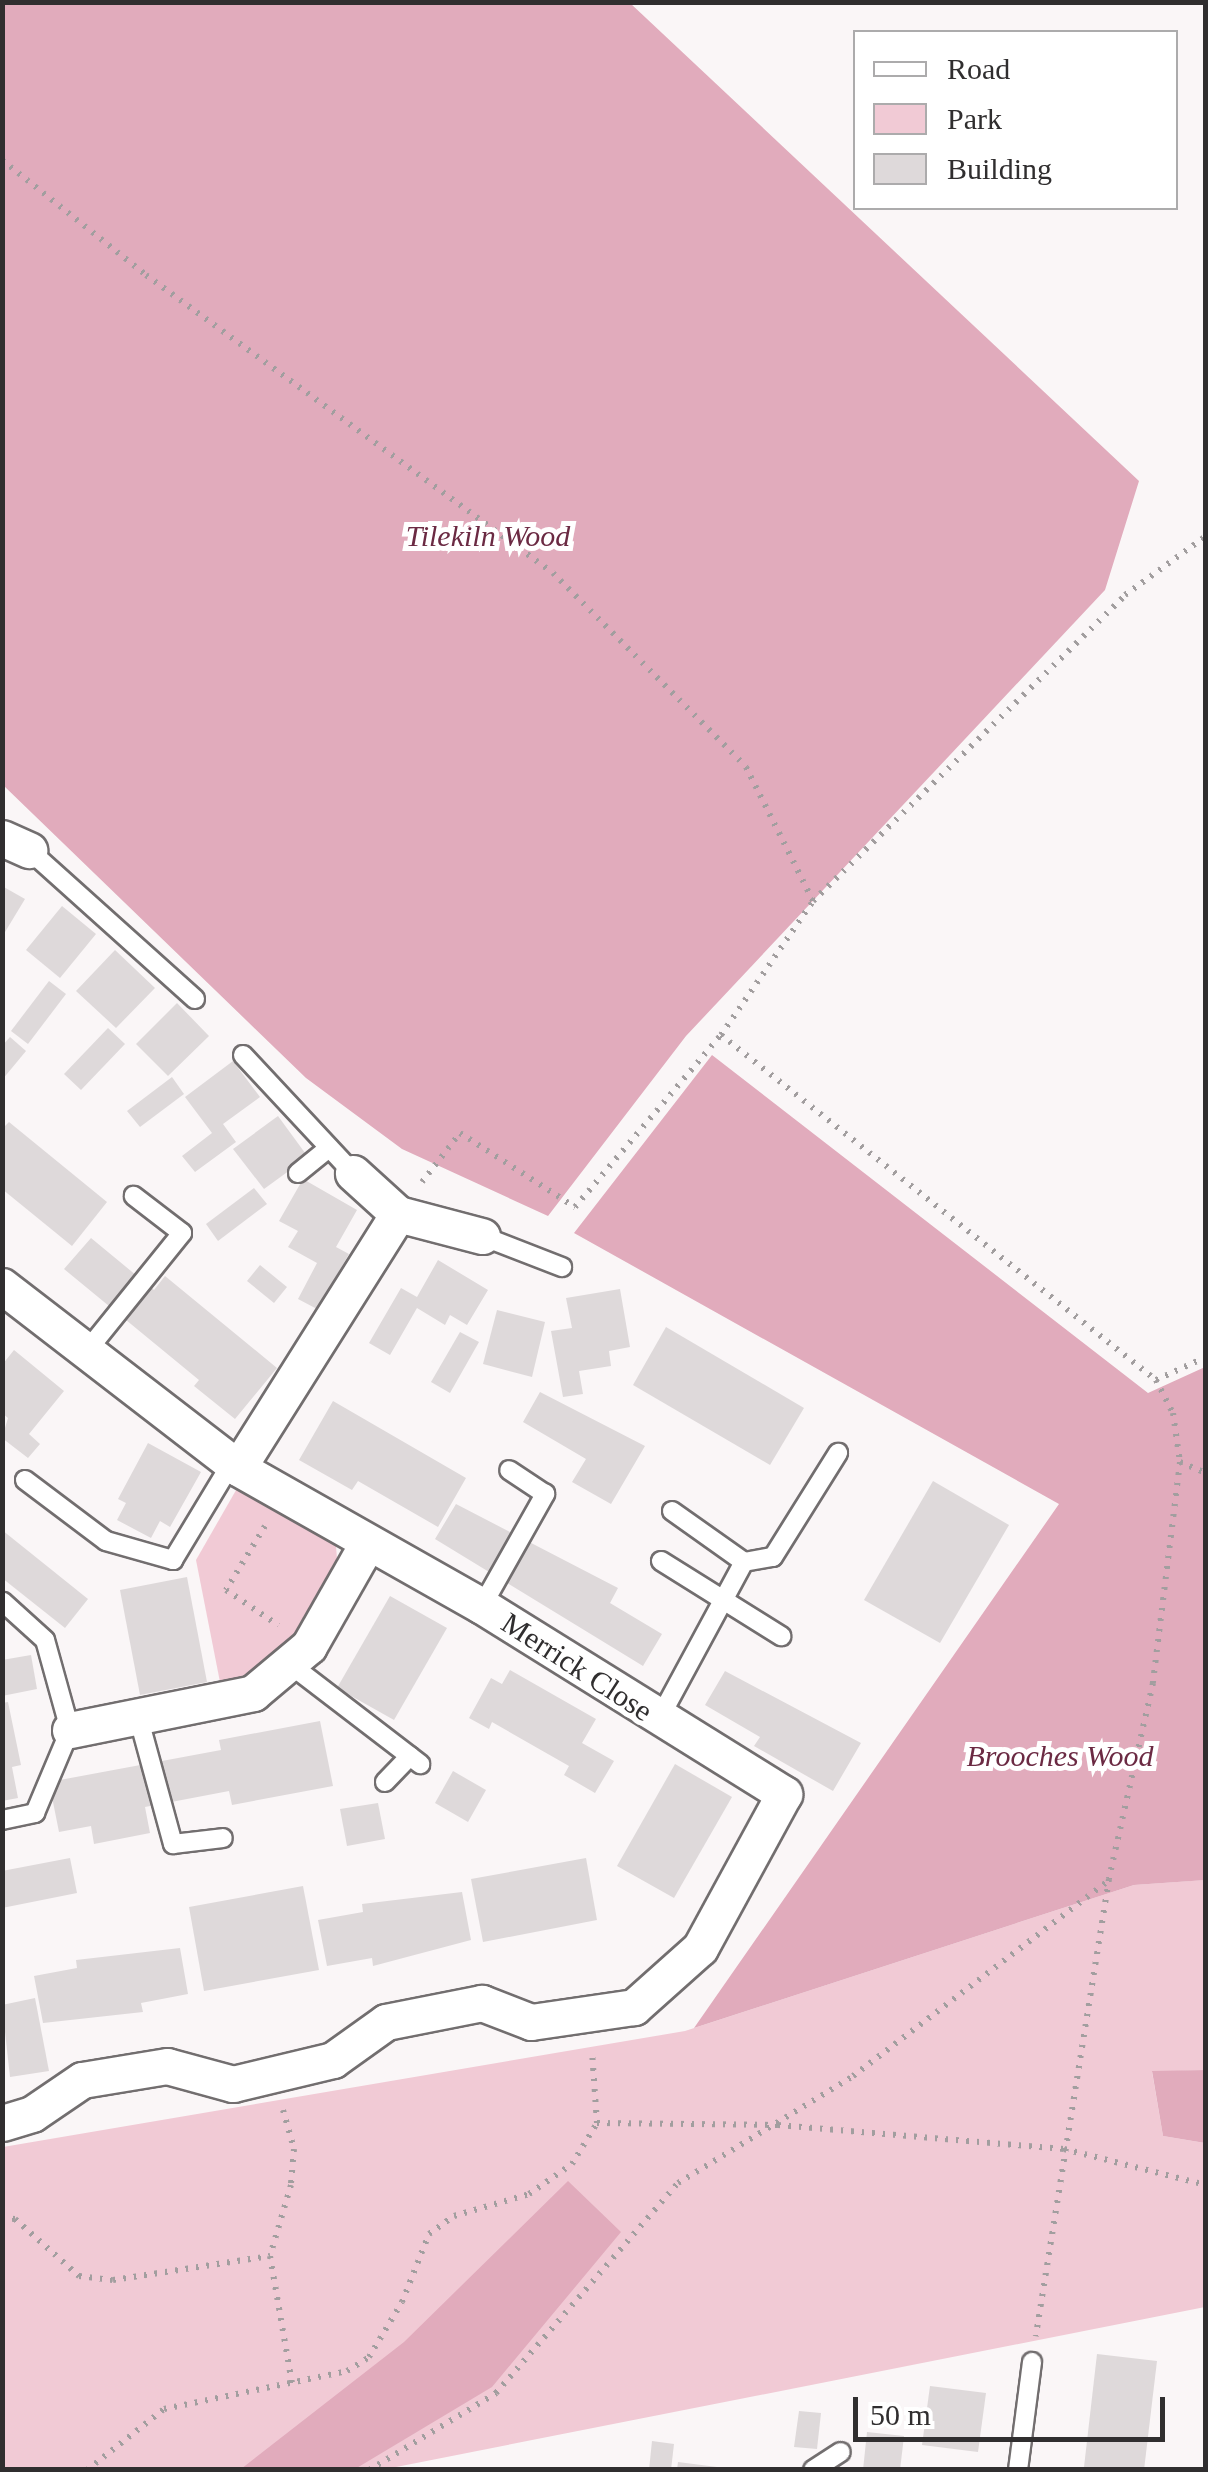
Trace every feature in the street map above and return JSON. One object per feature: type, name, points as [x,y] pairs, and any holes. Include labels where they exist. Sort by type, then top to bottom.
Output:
[{"type":"street","points":[[341,1161],[398,1214],[482,1236]]},
{"type":"street","points":[[235,1466],[398,1214]]},
{"type":"street","name":"Merrick Close","points":[[2,1286],[235,1466],[482,1606],[784,1794],[700,1948],[634,2007],[585,2015]]},
{"type":"street","points":[[70,1730],[254,1693],[300,1655],[367,1544]]},
{"type":"street","points":[[2,2123],[32,2114],[82,2080],[154,2066],[233,2084],[332,2060],[386,2022],[482,2003],[531,2022],[585,2015]]},
{"type":"lane","points":[[16,844],[194,999]]},
{"type":"lane","points":[[243,1055],[341,1161],[298,1174]]},
{"type":"lane","points":[[86,1352],[182,1233],[134,1196]]},
{"type":"lane","points":[[482,1236],[562,1267]]},
{"type":"lane","points":[[672,1512],[744,1562],[774,1557],[838,1453]]},
{"type":"lane","points":[[25,1480],[106,1541],[173,1560],[235,1466]]},
{"type":"lane","points":[[482,1606],[545,1494],[509,1470]]},
{"type":"lane","points":[[661,1561],[782,1636]]},
{"type":"lane","points":[[659,1719],[744,1562]]},
{"type":"lane","points":[[2,1820],[36,1813],[70,1730],[44,1640],[3,1602]]},
{"type":"lane","points":[[300,1655],[415,1760],[385,1782]]},
{"type":"lane","points":[[138,1716],[173,1844],[223,1838]]},
{"type":"lane","points":[[1018,2470],[1032,2362]]},
{"type":"lane","points":[[813,2470],[841,2452]]},
{"type":"path","points":[[2,160],[146,275],[553,573],[746,767],[813,901]]},
{"type":"path","points":[[398,1214],[460,1133],[575,1207],[721,1035],[813,901],[1125,594],[1206,536]]},
{"type":"path","points":[[721,1035],[1156,1380],[1173,1413],[1180,1462],[1152,1683],[1109,1879],[1032,2362]]},
{"type":"path","points":[[1156,1380],[1206,1356]]},
{"type":"path","points":[[1180,1462],[1206,1473]]},
{"type":"path","points":[[283,1495],[226,1590],[300,1655]]},
{"type":"path","points":[[369,2470],[496,2394],[678,2183],[778,2125],[980,1984],[1109,1879]]},
{"type":"path","points":[[87,2470],[164,2409],[347,2371],[369,2357],[402,2302],[429,2234],[454,2216],[529,2194],[572,2164],[597,2123],[598,2084],[585,2015]]},
{"type":"path","points":[[273,2075],[294,2148],[270,2256],[292,2384]]},
{"type":"path","points":[[597,2123],[778,2125],[1064,2149],[1206,2185]]},
{"type":"path","points":[[2,2218],[15,2219],[78,2276],[113,2280],[270,2256]]},
{"type":"green space","name":"Tilekiln Wood","points":[[2,3],[630,3],[1139,481],[1105,590],[686,1036],[548,1216],[402,1149],[306,1078],[3,785]]},
{"type":"green space","name":"Brooches Wood","points":[[712,1055],[1148,1393],[1205,1367],[1206,1880],[1134,1885],[694,2028],[1059,1504],[574,1233]]},
{"type":"green space","points":[[239,1485],[336,1546],[338,1572],[264,1676],[220,1682],[196,1560]]},
{"type":"green space","points":[[1205,1880],[1205,2070],[1152,2072],[1163,2136],[1205,2143],[1205,2307],[386,2469],[3,2470],[3,2147],[685,2031],[1134,1885]]},
{"type":"green space","points":[[1205,2070],[1205,2143],[1163,2136],[1152,2071]]},
{"type":"green space","points":[[568,2181],[621,2232],[492,2387],[355,2469],[241,2469],[404,2342]]},
{"type":"building","points":[[2,886],[25,899],[2,937]]},
{"type":"building","points":[[62,906],[96,934],[60,978],[26,950]]},
{"type":"building","points":[[115,950],[155,988],[116,1028],[76,991]]},
{"type":"building","points":[[49,981],[66,994],[28,1044],[11,1031]]},
{"type":"building","points":[[177,1003],[209,1036],[168,1076],[136,1044]]},
{"type":"building","points":[[108,1028],[125,1044],[81,1090],[64,1074]]},
{"type":"building","points":[[10,1037],[26,1051],[2,1080],[2,1046]]},
{"type":"building","points":[[233,1061],[260,1097],[223,1124],[236,1142],[195,1172],[182,1156],[212,1133],[185,1097]]},
{"type":"building","points":[[172,1077],[184,1094],[140,1127],[127,1111]]},
{"type":"building","points":[[278,1116],[308,1157],[264,1189],[233,1149]]},
{"type":"building","points":[[9,1122],[107,1202],[72,1246],[2,1189],[2,1129]]},
{"type":"building","points":[[303,1179],[357,1210],[336,1247],[349,1254],[317,1309],[298,1299],[317,1263],[288,1247],[298,1231],[279,1221]]},
{"type":"building","points":[[254,1188],[267,1204],[218,1241],[206,1224]]},
{"type":"building","points":[[91,1238],[154,1290],[165,1276],[277,1368],[235,1419],[194,1386],[199,1380],[64,1269]]},
{"type":"building","points":[[438,1260],[488,1290],[467,1325],[450,1315],[445,1325],[417,1308],[390,1355],[369,1343],[401,1288],[417,1297]]},
{"type":"building","points":[[260,1265],[287,1287],[274,1303],[247,1281]]},
{"type":"building","points":[[620,1289],[630,1347],[609,1351],[611,1366],[579,1371],[583,1394],[563,1397],[551,1331],[572,1328],[566,1298]]},
{"type":"building","points":[[497,1310],[545,1322],[532,1377],[483,1364]]},
{"type":"building","points":[[666,1327],[804,1408],[770,1465],[633,1385]]},
{"type":"building","points":[[460,1332],[479,1342],[450,1393],[431,1382]]},
{"type":"building","points":[[14,1350],[64,1391],[29,1434],[40,1444],[28,1458],[2,1438],[8,1418],[2,1413],[2,1365]]},
{"type":"building","points":[[540,1392],[645,1446],[611,1504],[572,1482],[586,1459],[523,1422]]},
{"type":"building","points":[[333,1401],[466,1478],[438,1527],[358,1481],[352,1490],[299,1460]]},
{"type":"building","points":[[148,1443],[201,1472],[170,1527],[160,1521],[151,1538],[117,1520],[126,1503],[118,1499]]},
{"type":"building","points":[[933,1481],[1009,1525],[940,1643],[864,1600]]},
{"type":"building","points":[[456,1504],[618,1588],[610,1603],[662,1634],[643,1666],[435,1539]]},
{"type":"building","points":[[2,1530],[88,1599],[65,1628],[2,1578]]},
{"type":"building","points":[[187,1577],[207,1682],[140,1695],[120,1590]]},
{"type":"building","points":[[390,1596],[447,1628],[394,1720],[337,1688]]},
{"type":"building","points":[[31,1655],[37,1689],[2,1696],[2,1660]]},
{"type":"building","points":[[510,1670],[596,1719],[582,1743],[614,1761],[595,1793],[564,1775],[569,1766],[492,1722],[489,1729],[469,1718],[491,1678],[502,1684]]},
{"type":"building","points":[[725,1671],[861,1743],[833,1791],[754,1746],[760,1737],[705,1705]]},
{"type":"building","points":[[8,1702],[21,1765],[12,1767],[18,1798],[2,1801],[2,1703]]},
{"type":"building","points":[[320,1721],[333,1786],[232,1805],[229,1791],[145,1807],[150,1833],[94,1844],[91,1826],[59,1832],[49,1782],[221,1750],[219,1740]]},
{"type":"building","points":[[675,1764],[732,1797],[674,1898],[617,1866]]},
{"type":"building","points":[[453,1771],[486,1790],[468,1822],[435,1803]]},
{"type":"building","points":[[378,1803],[385,1839],[347,1846],[340,1809]]},
{"type":"building","points":[[70,1858],[77,1893],[2,1908],[2,1871]]},
{"type":"building","points":[[586,1858],[597,1920],[483,1942],[471,1879]]},
{"type":"building","points":[[303,1886],[319,1970],[204,1991],[189,1907]]},
{"type":"building","points":[[462,1892],[471,1940],[373,1966],[372,1958],[327,1966],[318,1920],[363,1912],[362,1904]]},
{"type":"building","points":[[180,1948],[188,1994],[141,2003],[143,2012],[43,2023],[34,1976],[77,1968],[76,1960]]},
{"type":"building","points":[[35,1998],[49,2071],[10,2077],[2,2005]]},
{"type":"building","points":[[1097,2354],[1157,2361],[1144,2470],[1084,2467]]},
{"type":"building","points":[[930,2386],[986,2393],[978,2452],[922,2445]]},
{"type":"building","points":[[799,2411],[821,2413],[817,2449],[794,2447]]},
{"type":"building","points":[[867,2432],[904,2436],[900,2470],[863,2470]]},
{"type":"building","points":[[652,2441],[674,2444],[671,2470],[649,2470]]},
{"type":"building","points":[[678,2462],[717,2467],[677,2470]]}]
